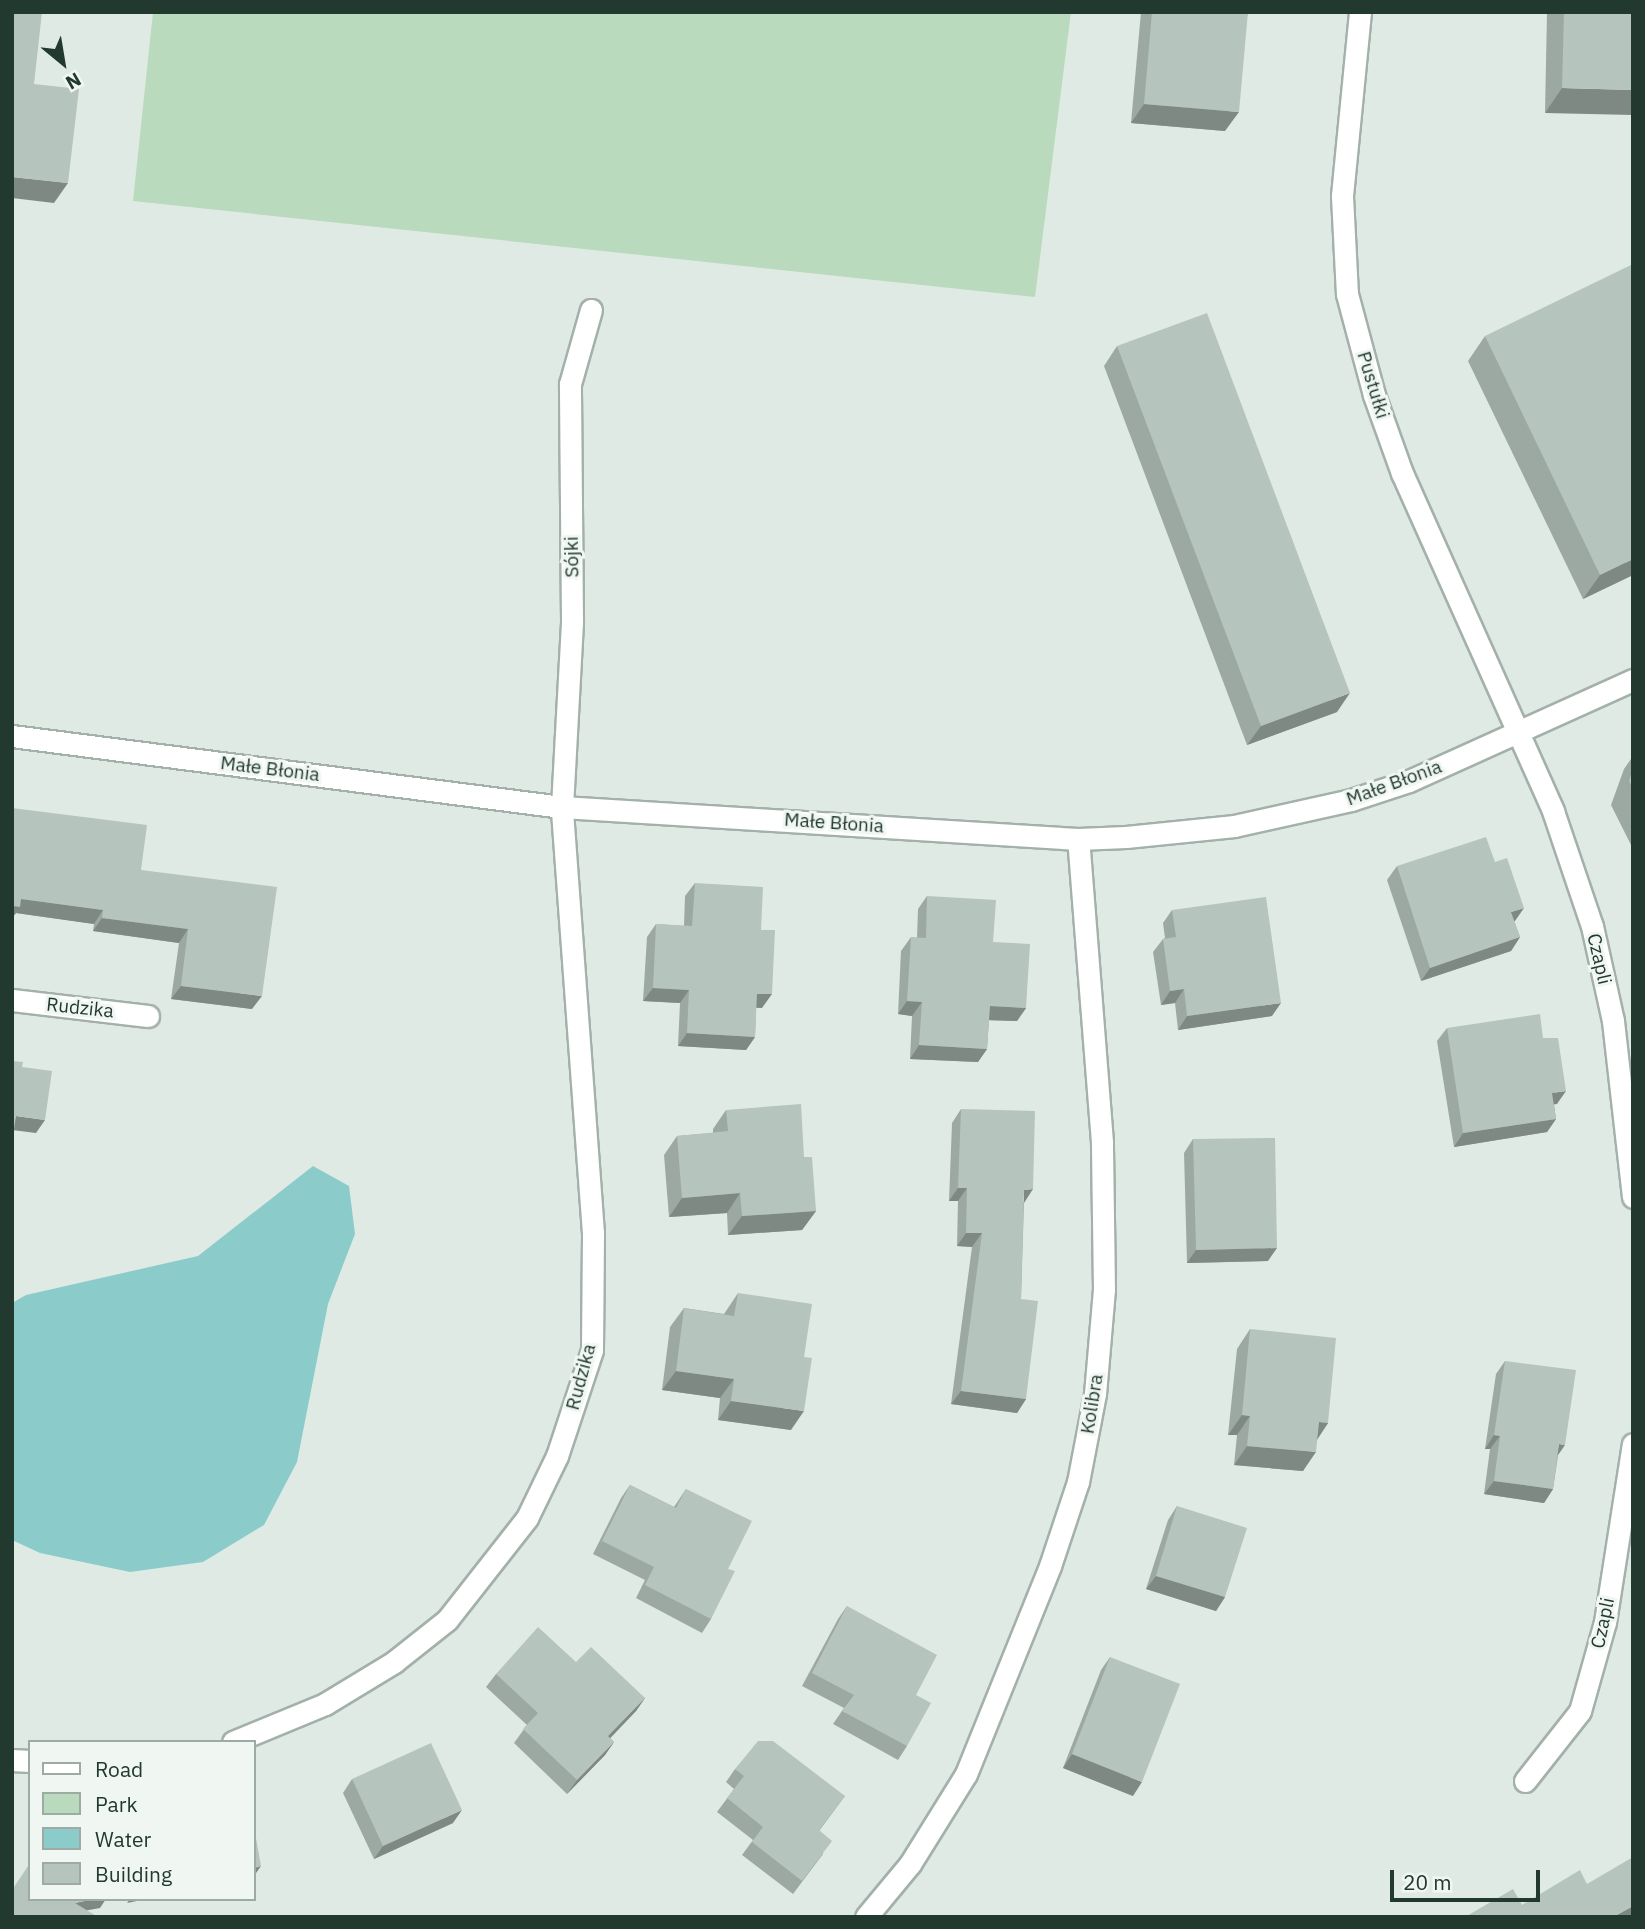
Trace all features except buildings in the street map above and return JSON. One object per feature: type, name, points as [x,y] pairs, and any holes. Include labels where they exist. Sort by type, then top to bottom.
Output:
[{"type":"street","name":"Pustułki","points":[[1360,12],[1342,196],[1347,294],[1374,395],[1402,473],[1518,732]]},
{"type":"street","name":"Sójki","points":[[562,807],[572,620],[570,384],[591,310]]},
{"type":"street","name":"Małe Błonia","points":[[12,736],[562,807],[1078,839],[1175,834],[1297,815],[1409,781],[1633,680]]},
{"type":"street","name":"Czapli","points":[[1518,732],[1553,811],[1592,926],[1614,1021],[1633,1197]]},
{"type":"street","name":"Rudzika","points":[[238,1740],[325,1704],[394,1662],[447,1620],[527,1518],[571,1418],[592,1350],[593,1233],[562,807]]},
{"type":"street","name":"Kolibra","points":[[866,1917],[910,1864],[966,1774],[1050,1566],[1078,1482],[1090,1419],[1104,1290],[1102,1142],[1078,839]]},
{"type":"street","name":"Rudzika","points":[[12,1000],[148,1016]]},
{"type":"street","name":"Czapli","points":[[1525,1782],[1580,1710],[1605,1622],[1633,1444]]},
{"type":"green space","points":[[153,12],[1071,12],[1035,297],[133,201]]},
{"type":"water","points":[[313,1166],[349,1186],[355,1234],[328,1304],[297,1462],[264,1525],[203,1562],[130,1572],[40,1553],[12,1540],[12,1303],[26,1295],[198,1256]]}]
